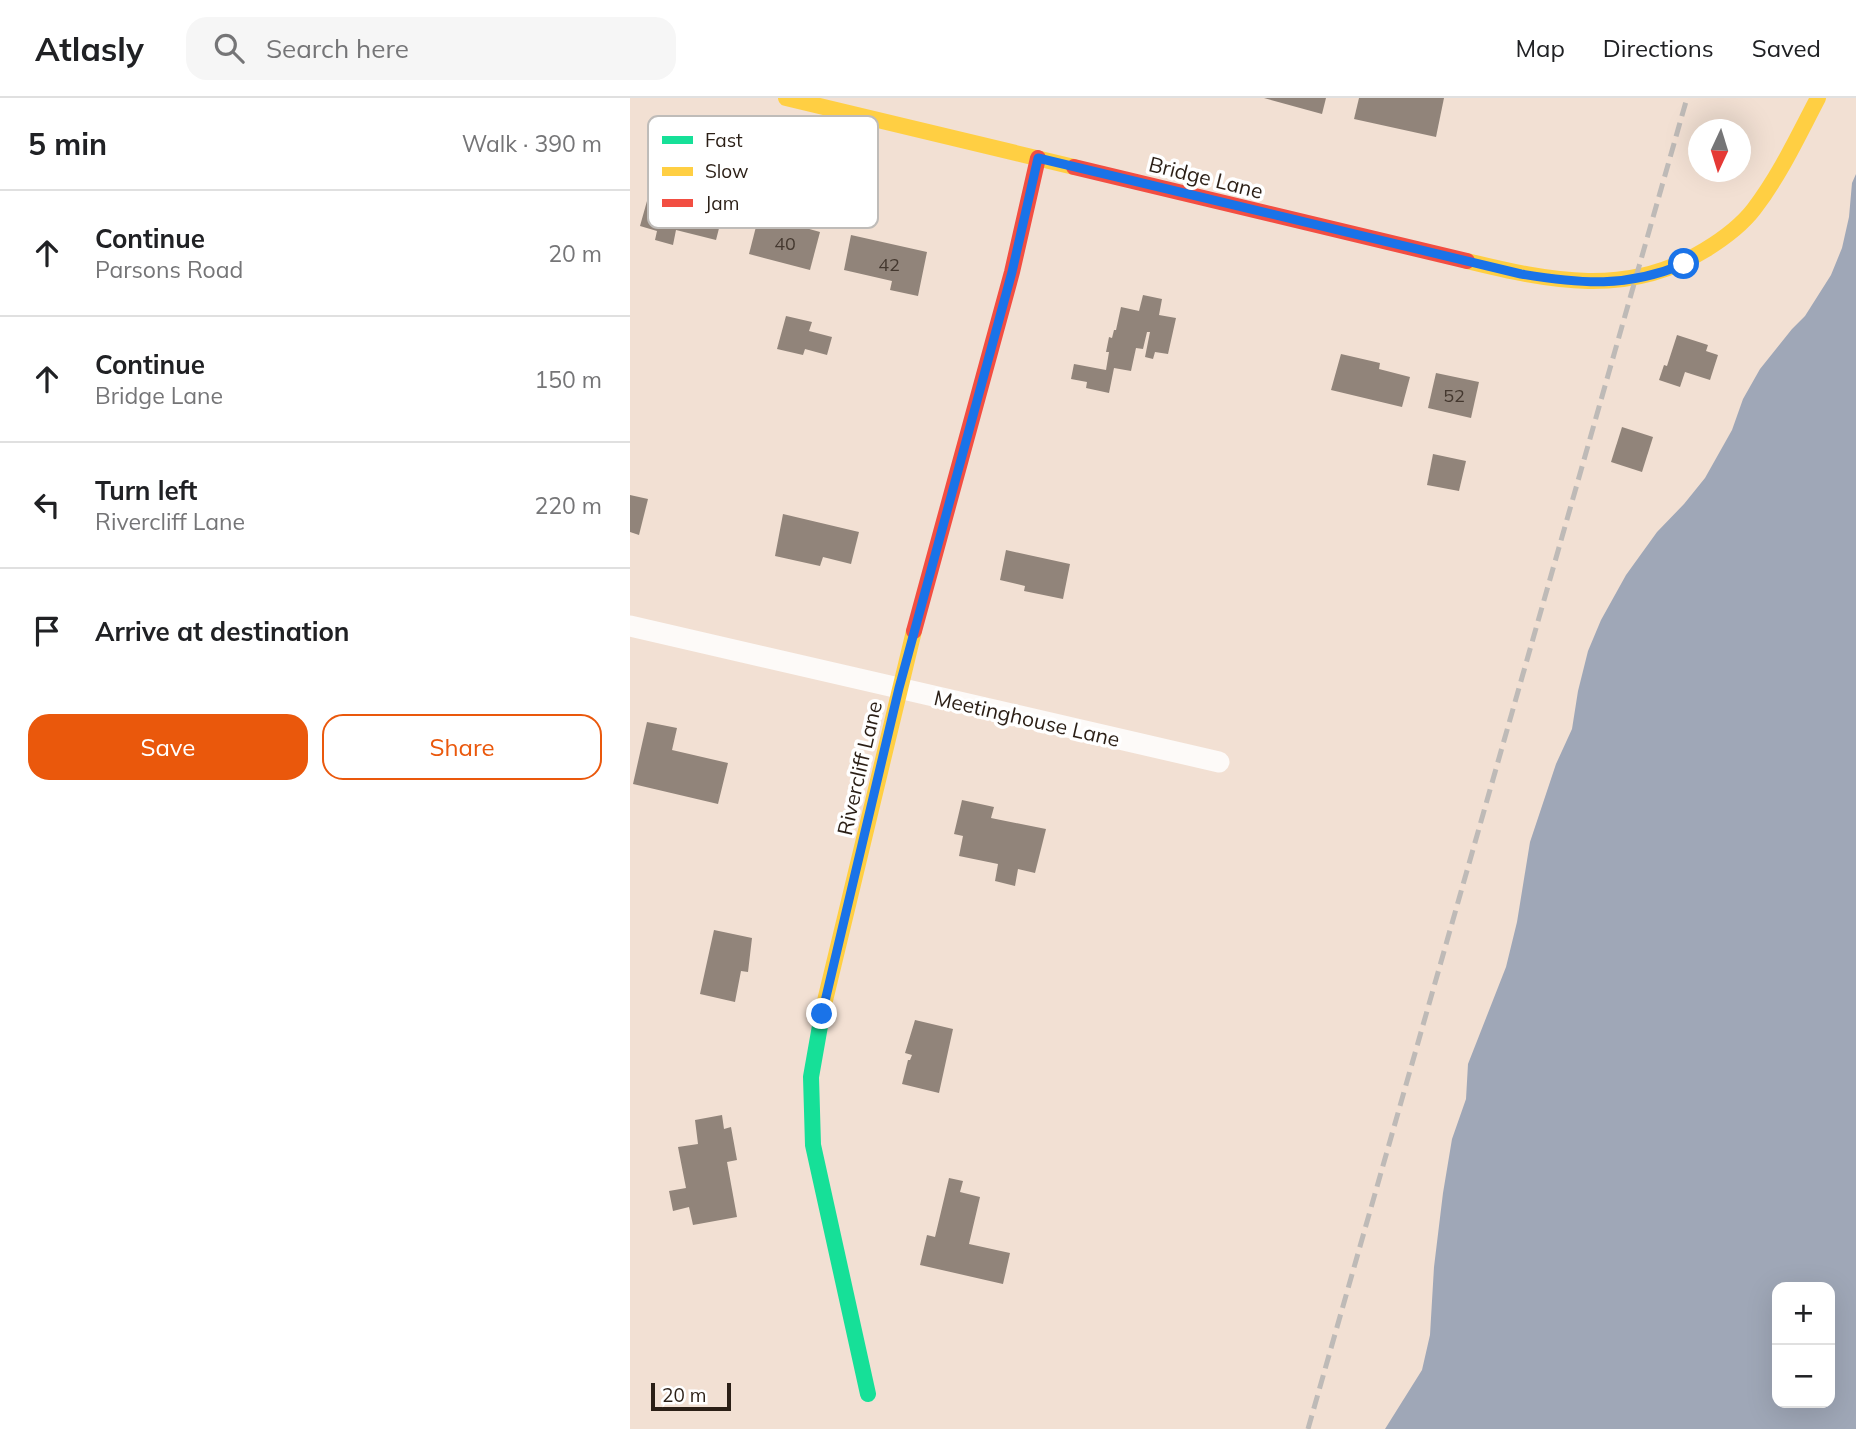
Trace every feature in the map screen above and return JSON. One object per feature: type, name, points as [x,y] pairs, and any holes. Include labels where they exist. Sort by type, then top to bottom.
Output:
[{"type":"street","name":"Bridge Lane","points":[[786,98],[862,116]]},
{"type":"street","name":"Bridge Lane","points":[[878,120],[1521,274],[1576,283],[1619,282],[1684,264],[1722,239],[1739,224],[1753,210],[1768,187],[1818,98]]},
{"type":"street","name":"Rivercliff Lane","points":[[868,1394],[813,1145],[811,1077],[822,1014],[899,688],[1012,272],[1038,158]]},
{"type":"street","name":"Meetinghouse Lane","points":[[630,626],[1219,762]]},
{"type":"water","points":[[1856,174],[1856,1429],[1385,1429],[1422,1370],[1430,1335],[1434,1267],[1443,1193],[1452,1139],[1466,1099],[1468,1064],[1506,967],[1517,922],[1530,842],[1556,764],[1572,729],[1588,651],[1601,620],[1626,575],[1657,532],[1705,478],[1732,430],[1743,399],[1760,369],[1805,316],[1831,275],[1842,248],[1849,217],[1852,183]]},
{"type":"building","points":[[1264,98],[1326,98],[1322,114]]},
{"type":"building","points":[[1359,98],[1444,98],[1436,137],[1354,119]]},
{"type":"building","points":[[647,201],[648,228],[719,228],[716,240],[676,230],[673,245],[655,240],[657,231],[640,226]]},
{"type":"building","points":[[756,228],[806,228],[820,232],[810,270],[749,254]]},
{"type":"building","points":[[851,235],[927,252],[918,296],[890,290],[892,281],[844,270]]},
{"type":"building","points":[[1143,295],[1162,299],[1159,315],[1176,318],[1168,354],[1155,352],[1153,359],[1145,357],[1150,332],[1147,332],[1143,349],[1136,348],[1131,371],[1114,368],[1109,393],[1086,388],[1087,382],[1071,379],[1074,364],[1106,370],[1109,337],[1112,338],[1116,330],[1121,307],[1139,311]]},
{"type":"building","points":[[786,316],[812,322],[809,331],[832,337],[827,355],[805,349],[803,355],[777,349]]},
{"type":"building","points":[[1677,335],[1708,345],[1706,351],[1718,355],[1710,380],[1685,372],[1680,387],[1659,380],[1664,365],[1667,366]]},
{"type":"building","points":[[1341,354],[1380,363],[1379,369],[1410,377],[1402,407],[1331,390]]},
{"type":"building","points":[[1436,373],[1479,382],[1471,418],[1428,408]]},
{"type":"building","points":[[1622,427],[1653,437],[1642,472],[1611,462]]},
{"type":"building","points":[[1433,454],[1466,461],[1459,491],[1427,485]]},
{"type":"building","points":[[630,495],[648,499],[639,535],[630,532]]},
{"type":"building","points":[[783,514],[859,532],[851,564],[823,557],[820,566],[775,556]]},
{"type":"building","points":[[1006,550],[1070,564],[1063,599],[1024,591],[1025,586],[1000,580]]},
{"type":"building","points":[[647,722],[677,728],[672,750],[728,763],[718,804],[633,784]]},
{"type":"building","points":[[962,800],[994,807],[991,818],[1046,829],[1035,873],[1018,869],[1015,886],[995,881],[998,864],[959,856],[963,836],[954,834]]},
{"type":"building","points":[[714,930],[752,938],[748,972],[741,971],[735,1002],[700,994]]},
{"type":"building","points":[[915,1020],[953,1029],[939,1093],[902,1084],[908,1060],[912,1055],[905,1053]]},
{"type":"building","points":[[722,1115],[724,1129],[731,1127],[737,1160],[727,1162],[737,1217],[693,1225],[689,1207],[673,1211],[669,1191],[686,1188],[678,1147],[698,1144],[695,1120]]},
{"type":"building","points":[[949,1178],[963,1181],[960,1192],[980,1197],[969,1244],[1010,1253],[1003,1284],[920,1265],[927,1235],[935,1237]]},
{"type":"railway","points":[[1308,1429],[1687,98]]},
{"type":"traffic: fast","points":[[823,1009],[811,1077],[813,1145],[868,1394]]},
{"type":"traffic: slow","points":[[786,98],[861,116]]},
{"type":"traffic: slow","points":[[1467,261],[1558,279],[1588,281],[1647,275],[1676,265],[1705,250],[1738,227],[1749,215],[1780,169],[1818,98]]},
{"type":"traffic: slow","points":[[878,120],[1074,167]]},
{"type":"traffic: slow","points":[[823,1009],[914,631]]},
{"type":"traffic: jam","points":[[914,631],[1012,272],[1038,158]]},
{"type":"traffic: jam","points":[[1074,167],[1467,261]]},
{"type":"route","points":[[822,1014],[899,688],[1012,272],[1038,158],[1521,274],[1576,283],[1619,282],[1684,264]]}]
